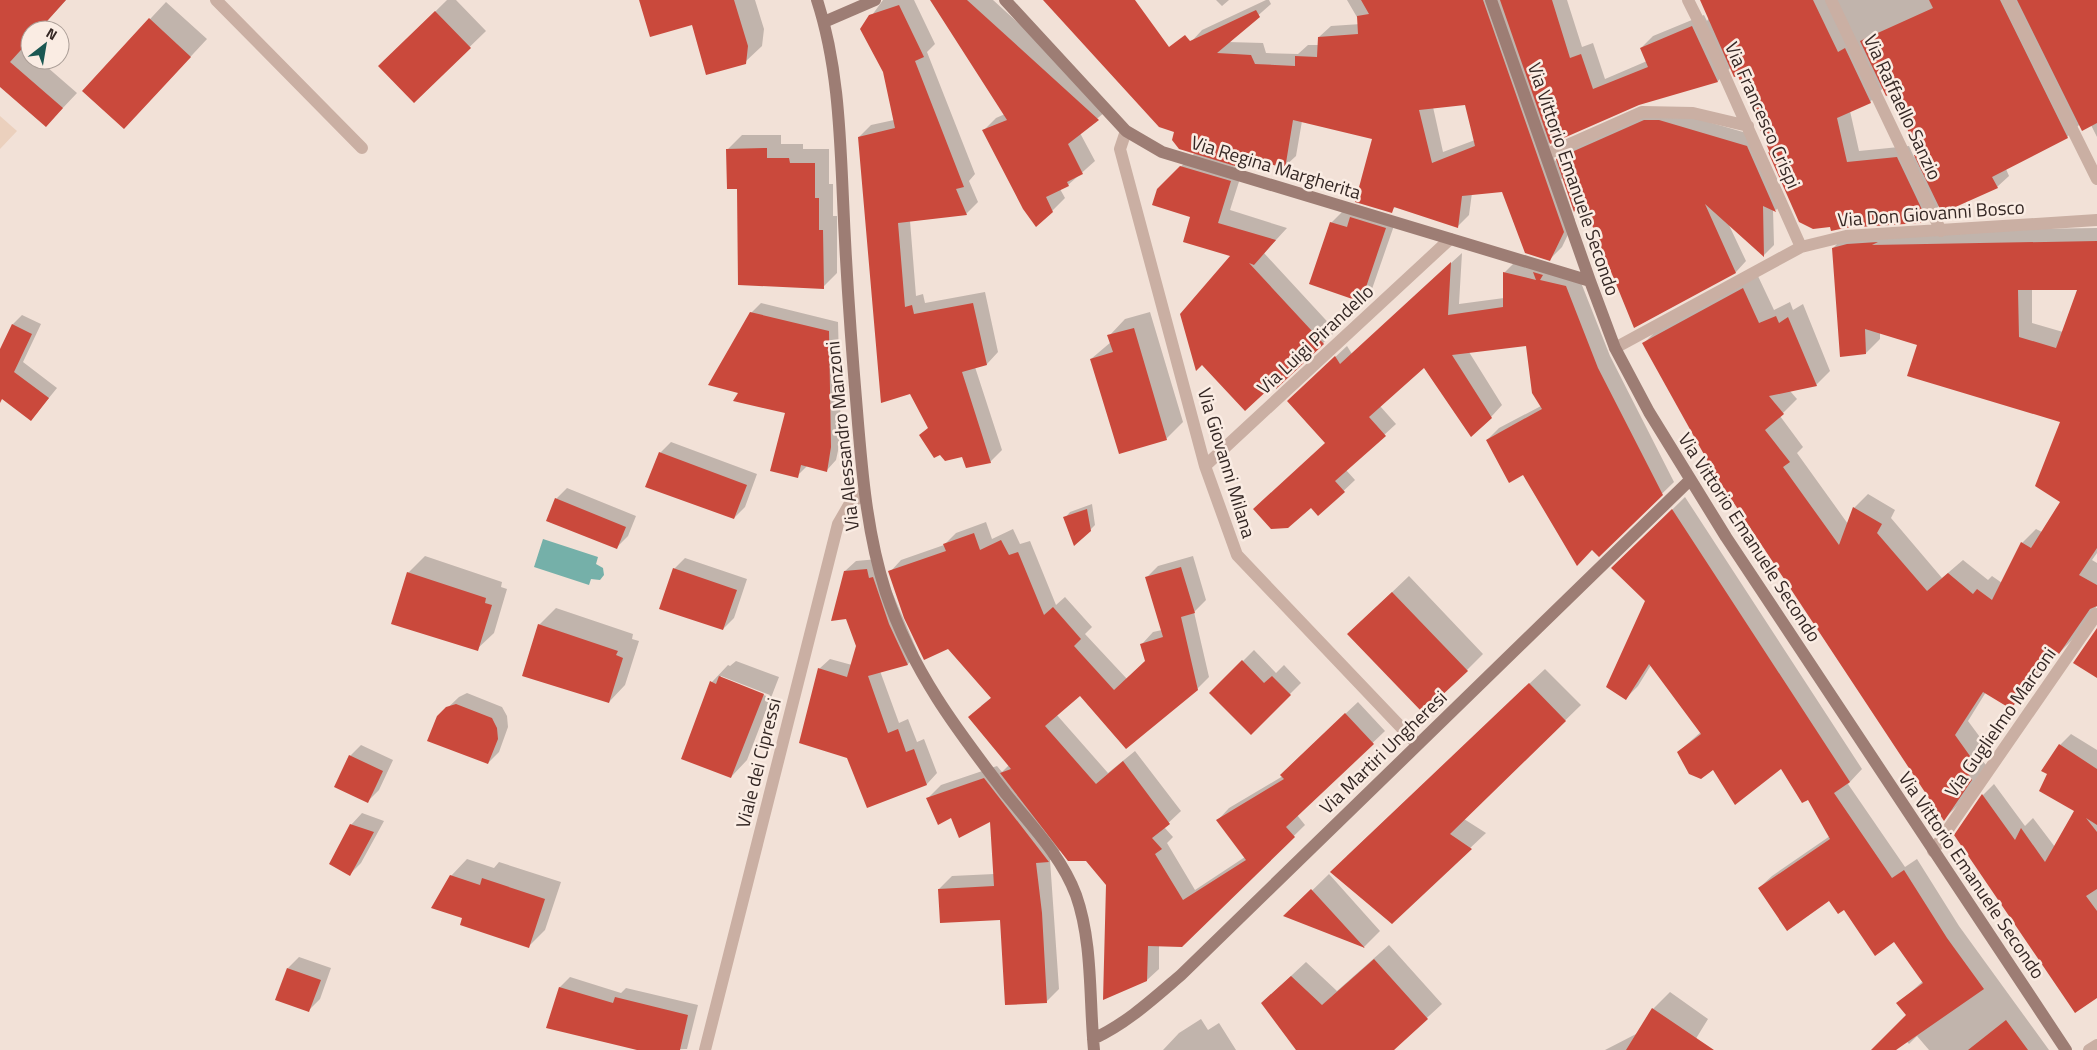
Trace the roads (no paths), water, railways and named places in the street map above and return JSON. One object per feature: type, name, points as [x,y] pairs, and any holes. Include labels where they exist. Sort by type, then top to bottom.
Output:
[{"type":"street","points":[[216,0],[362,148]]},
{"type":"street","name":"Via Alessandro Manzoni","points":[[817,0],[824,22],[839,114],[848,308],[864,494],[886,592],[903,636],[923,678],[950,721],[1057,858],[1075,894],[1085,930],[1093,1044]]},
{"type":"street","points":[[824,22],[875,0]]},
{"type":"street","name":"Via Regina Margherita","points":[[1005,0],[1126,131],[1162,152],[1590,282]]},
{"type":"street","name":"Via Vittorio Emanuele Secondo","points":[[1491,0],[1615,348],[1649,412],[1726,537],[2066,1050]]},
{"type":"street","name":"Via Francesco Crispi","points":[[1688,0],[1748,126],[1801,246]]},
{"type":"street","name":"Via Raffaello Sanzio","points":[[1831,0],[1940,230]]},
{"type":"street","points":[[2008,0],[2097,179]]},
{"type":"street","points":[[1545,154],[1642,112],[1692,113],[1748,126]]},
{"type":"street","name":"Via Giovanni Milana","points":[[1126,131],[1120,149],[1206,466],[1236,555],[1417,744]]},
{"type":"street","name":"Via Don Giovanni Bosco","points":[[1615,348],[1801,246],[1846,236],[2097,220]]},
{"type":"street","name":"Via Luigi Pirandello","points":[[1206,466],[1450,240]]},
{"type":"street","name":"Via Martiri Ungheresi","points":[[1093,1044],[1181,975],[1690,480]]},
{"type":"street","name":"Viale dei Cipressi","points":[[706,1050],[838,524],[848,505],[864,494]]},
{"type":"street","name":"Via Guglielmo Marconi","points":[[1933,851],[2097,614]]},
{"type":"street","points":[[2089,1050],[2097,1045]]},
{"type":"water","points":[[543,539],[598,557],[596,564],[603,568],[604,575],[600,580],[591,579],[589,585],[534,567]]}]
